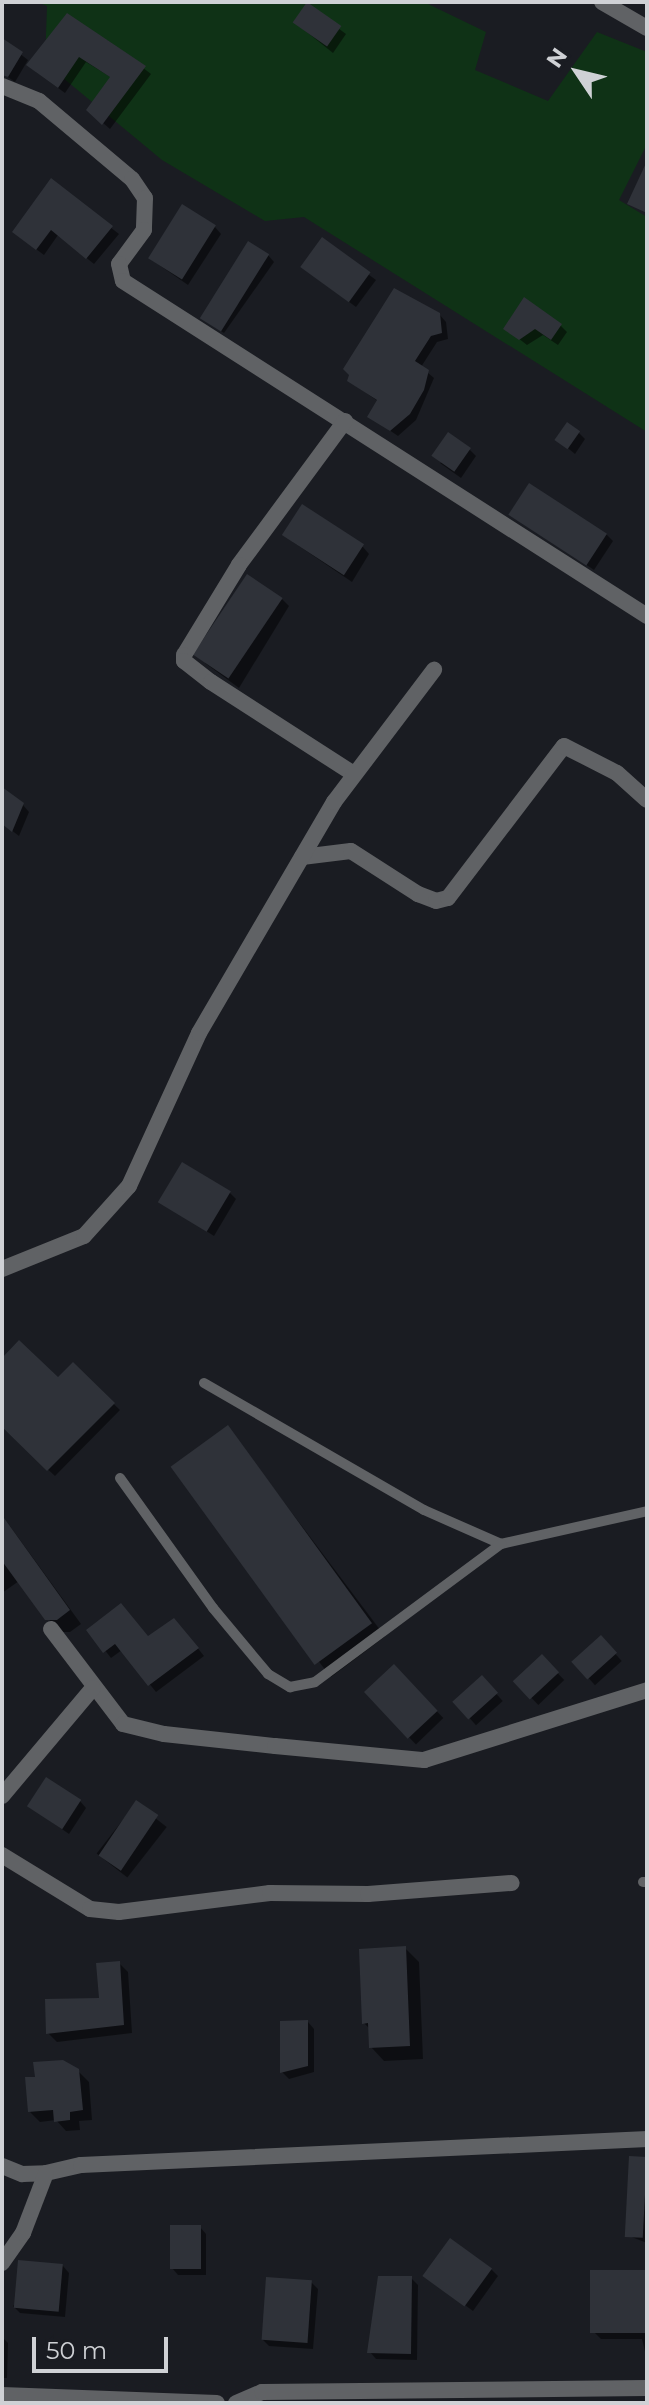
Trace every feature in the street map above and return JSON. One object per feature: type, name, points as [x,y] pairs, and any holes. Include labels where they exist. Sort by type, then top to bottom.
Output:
[{"type":"street","points":[[602,2],[647,28]]},
{"type":"street","points":[[2,86],[39,101],[132,179],[145,198],[144,230],[119,264],[123,281],[647,616]]},
{"type":"street","points":[[345,421],[239,565],[184,655],[184,661],[211,682],[354,774]]},
{"type":"street","points":[[2,1269],[84,1236],[129,1186],[199,1033],[302,857],[354,774],[434,670]]},
{"type":"street","points":[[302,857],[351,851],[418,894],[436,901],[448,898],[564,746],[617,773],[647,800]]},
{"type":"street","points":[[51,1629],[123,1724],[139,1729],[424,1760],[647,1690]]},
{"type":"street","points":[[2,1796],[93,1688]]},
{"type":"street","points":[[2,1855],[90,1909],[119,1912],[270,1893],[368,1894],[512,1883]]},
{"type":"street","points":[[2,2166],[22,2174],[46,2173],[81,2165],[647,2139]]},
{"type":"street","points":[[2,2263],[23,2233],[46,2173]]},
{"type":"street","points":[[236,2403],[262,2392],[647,2388]]},
{"type":"street","points":[[5,2398],[217,2403]]},
{"type":"lane","points":[[204,1383],[424,1510],[501,1544]]},
{"type":"lane","points":[[120,1478],[213,1608],[268,1674],[290,1687],[315,1682],[501,1544],[647,1511]]},
{"type":"green space","points":[[37,2],[424,2],[486,32],[475,70],[548,101],[597,32],[647,52],[647,144],[619,200],[647,217],[647,432],[304,217],[265,221],[162,160],[45,63],[47,6]]},
{"type":"building","points":[[307,2],[341,26],[327,47],[293,22]]},
{"type":"building","points":[[67,13],[146,66],[102,125],[86,110],[110,77],[79,57],[58,88],[26,65]]},
{"type":"building","points":[[2,38],[23,52],[8,77],[2,75]]},
{"type":"building","points":[[647,161],[647,213],[627,204]]},
{"type":"building","points":[[51,178],[113,226],[86,259],[51,230],[36,250],[12,232]]},
{"type":"building","points":[[182,204],[216,225],[182,279],[148,258]]},
{"type":"building","points":[[322,237],[371,272],[349,302],[300,267]]},
{"type":"building","points":[[248,241],[269,254],[221,331],[200,318]]},
{"type":"building","points":[[394,288],[440,313],[442,333],[431,336],[415,361],[429,370],[424,390],[410,414],[390,431],[367,417],[377,400],[347,381],[349,375],[343,369]]},
{"type":"building","points":[[524,297],[562,324],[551,340],[535,329],[519,340],[503,329]]},
{"type":"building","points":[[567,422],[580,431],[567,449],[554,440]]},
{"type":"building","points":[[448,432],[471,448],[454,472],[431,456]]},
{"type":"building","points":[[529,483],[607,534],[586,566],[508,515]]},
{"type":"building","points":[[302,504],[364,544],[344,575],[282,535]]},
{"type":"building","points":[[247,574],[283,598],[228,678],[193,654]]},
{"type":"building","points":[[2,787],[24,803],[12,832],[2,824]]},
{"type":"building","points":[[182,1162],[231,1191],[207,1232],[158,1202]]},
{"type":"building","points":[[19,1340],[58,1377],[73,1362],[115,1403],[47,1471],[2,1427],[2,1358]]},
{"type":"building","points":[[228,1425],[372,1623],[315,1665],[171,1467]]},
{"type":"building","points":[[2,1515],[70,1610],[57,1620],[45,1620],[2,1561]]},
{"type":"building","points":[[121,1603],[148,1636],[174,1618],[199,1648],[148,1686],[115,1644],[103,1653],[86,1630]]},
{"type":"building","points":[[601,1635],[617,1653],[587,1680],[571,1662]]},
{"type":"building","points":[[542,1654],[559,1672],[530,1700],[513,1681]]},
{"type":"building","points":[[394,1664],[438,1711],[408,1739],[364,1692]]},
{"type":"building","points":[[482,1675],[498,1693],[468,1720],[452,1702]]},
{"type":"building","points":[[46,1777],[81,1800],[62,1829],[27,1806]]},
{"type":"building","points":[[136,1800],[158,1815],[121,1871],[99,1856]]},
{"type":"building","points":[[406,1946],[410,2046],[369,2048],[368,2023],[362,2024],[359,1949]]},
{"type":"building","points":[[120,1961],[124,2025],[46,2034],[45,1999],[99,1998],[96,1963]]},
{"type":"building","points":[[308,2020],[308,2066],[280,2073],[280,2021]]},
{"type":"building","points":[[63,2060],[79,2069],[83,2110],[70,2112],[70,2120],[54,2122],[53,2110],[28,2112],[25,2077],[35,2077],[33,2062]]},
{"type":"building","points":[[629,2156],[647,2157],[643,2238],[625,2237]]},
{"type":"building","points":[[170,2225],[201,2225],[201,2269],[170,2269]]},
{"type":"building","points":[[450,2238],[492,2269],[464,2307],[422,2276]]},
{"type":"building","points":[[18,2260],[63,2264],[59,2312],[14,2308]]},
{"type":"building","points":[[590,2270],[647,2270],[647,2333],[590,2333]]},
{"type":"building","points":[[378,2276],[412,2276],[411,2354],[367,2353]]},
{"type":"building","points":[[266,2277],[312,2280],[307,2343],[262,2340]]}]
